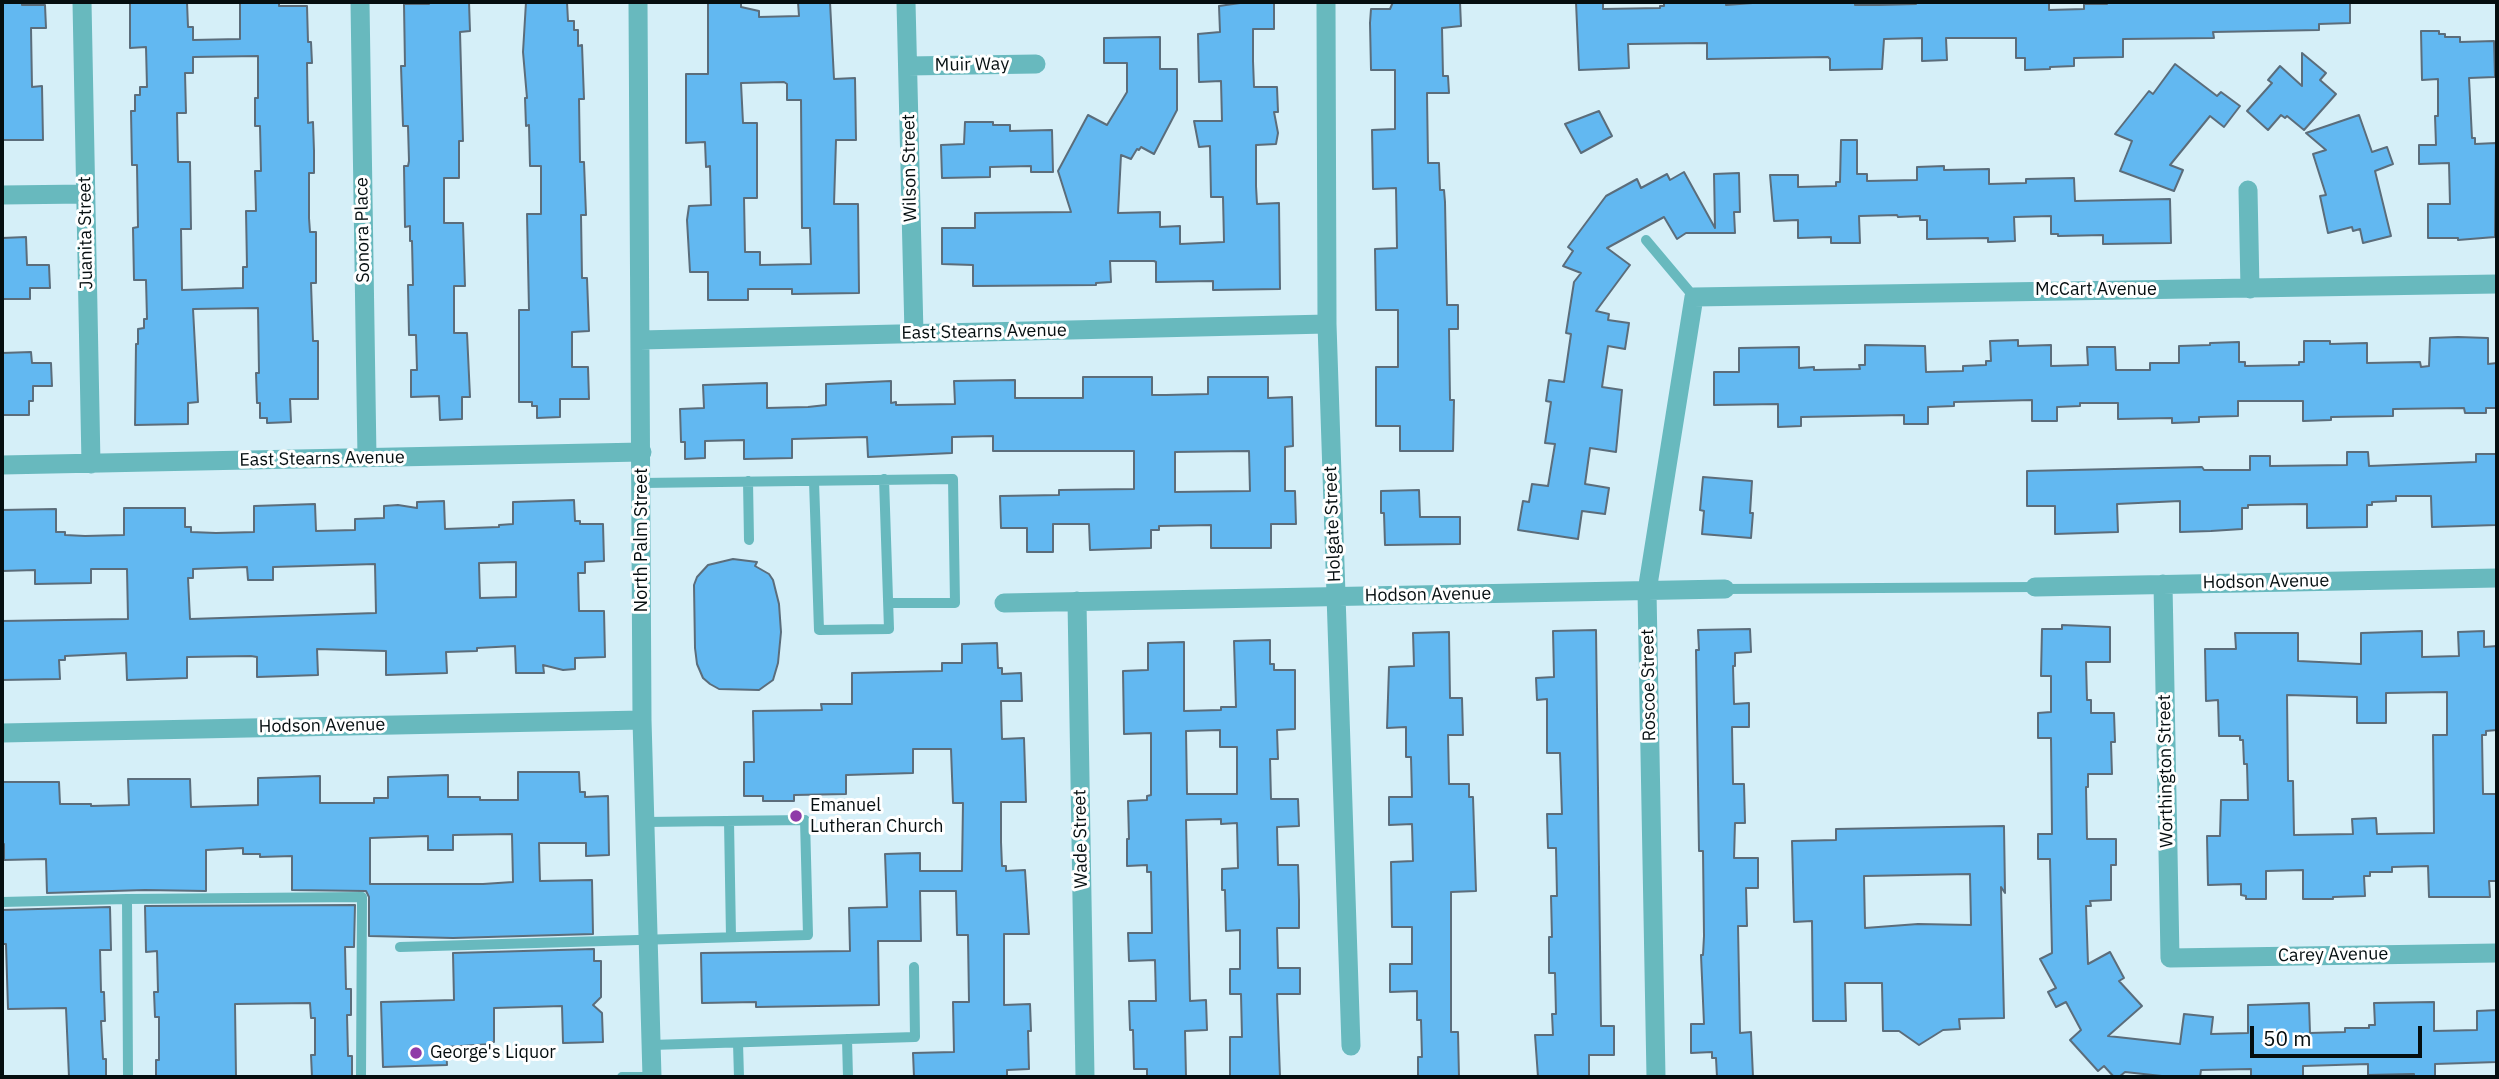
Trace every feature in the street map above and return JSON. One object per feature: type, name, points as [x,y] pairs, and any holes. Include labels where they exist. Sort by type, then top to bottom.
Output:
[{"type":"street","name":"Juanita Street","points":[[82,2],[91,464]]},
{"type":"street","name":"Sonora Place","points":[[360,2],[367,458]]},
{"type":"street","name":"North Palm Street","points":[[638,2],[642,720],[652,1077]]},
{"type":"street","name":"Wilson Street","points":[[906,2],[914,334]]},
{"type":"street","name":"Holgate Street","points":[[1326,2],[1327,324],[1352,1046]]},
{"type":"street","name":"Muir Way","points":[[908,66],[1036,64]]},
{"type":"street","points":[[2248,190],[2250,289]]},
{"type":"street","points":[[2,195],[86,194]]},
{"type":"street","name":"McCart Avenue","points":[[1694,297],[2497,284]]},
{"type":"street","name":"Roscoe Street","points":[[1656,1077],[1647,590],[1694,297]]},
{"type":"street","name":"East Stearns Avenue","points":[[640,340],[1327,324]]},
{"type":"street","name":"East Stearns Avenue","points":[[2,466],[642,452]]},
{"type":"street","name":"Hodson Avenue","points":[[2035,587],[2497,578]]},
{"type":"street","name":"Worthington Street","points":[[2163,584],[2170,958]]},
{"type":"street","name":"Hodson Avenue","points":[[1004,603],[1725,589]]},
{"type":"street","name":"Wade Street","points":[[1077,601],[1084,1077]]},
{"type":"street","name":"Hodson Avenue","points":[[2,733],[642,720]]},
{"type":"street","name":"Carey Avenue","points":[[2170,958],[2497,953]]},
{"type":"lane","points":[[1646,240],[1694,297]]},
{"type":"lane","points":[[642,483],[953,479],[955,603],[888,603]]},
{"type":"lane","points":[[814,481],[819,630],[889,629],[884,480]]},
{"type":"lane","points":[[748,481],[749,540]]},
{"type":"lane","points":[[1725,589],[2035,587]]},
{"type":"lane","points":[[729,821],[731,937]]},
{"type":"lane","points":[[400,947],[808,935],[805,821],[646,822]]},
{"type":"lane","points":[[2,902],[362,897],[361,1077]]},
{"type":"lane","points":[[127,899],[128,1077]]},
{"type":"lane","points":[[651,1045],[915,1037],[914,967]]},
{"type":"lane","points":[[847,1039],[848,1077]]},
{"type":"lane","points":[[738,1043],[739,1077]]},
{"type":"lane","points":[[621,1077],[652,1077]]},
{"type":"building","points":[[2,2],[45,5],[46,28],[31,28],[32,87],[42,86],[43,140],[2,140]]},
{"type":"building","points":[[130,2],[187,2],[188,27],[193,27],[193,40],[240,39],[240,2],[279,2],[279,6],[307,6],[308,42],[311,42],[312,63],[307,63],[308,123],[313,122],[314,151],[314,173],[309,173],[309,218],[310,232],[316,232],[316,283],[311,283],[313,341],[318,341],[318,399],[290,399],[291,422],[267,423],[267,418],[260,418],[256,373],[259,373],[258,308],[193,309],[198,402],[188,403],[188,424],[135,425],[136,344],[138,329],[144,328],[144,319],[147,319],[146,280],[134,280],[133,228],[138,227],[137,165],[132,165],[131,111],[135,111],[135,95],[140,95],[140,87],[147,87],[146,47],[130,48]],"holes":[[[258,56],[258,98],[255,98],[255,126],[260,126],[261,171],[255,171],[256,211],[246,211],[247,267],[243,267],[243,288],[182,290],[181,229],[191,229],[190,162],[178,162],[177,113],[186,113],[185,73],[193,73],[193,57]]]},
{"type":"building","points":[[469,2],[470,31],[460,32],[463,141],[459,141],[459,178],[444,178],[444,223],[463,223],[465,286],[454,286],[454,333],[467,333],[470,397],[462,397],[462,419],[440,420],[439,396],[411,397],[411,370],[417,370],[416,335],[409,335],[408,285],[413,285],[412,241],[410,226],[405,227],[404,166],[408,166],[409,161],[408,126],[403,126],[401,66],[405,66],[404,4]]},
{"type":"building","points":[[526,2],[567,2],[568,21],[574,21],[574,30],[578,30],[578,46],[582,45],[584,99],[579,99],[580,162],[584,162],[586,215],[581,215],[582,278],[587,278],[589,331],[572,332],[572,367],[588,367],[589,399],[560,399],[560,417],[537,418],[537,406],[532,406],[532,402],[519,402],[519,310],[529,310],[527,214],[541,214],[541,166],[530,166],[529,125],[526,126],[527,98],[523,52]]},
{"type":"building","points":[[708,2],[741,2],[741,7],[759,11],[759,17],[799,16],[798,2],[830,2],[834,79],[855,78],[856,140],[836,140],[834,204],[858,204],[859,293],[792,294],[792,289],[748,289],[748,300],[708,300],[708,272],[690,272],[687,220],[689,206],[711,205],[710,166],[706,167],[705,142],[686,143],[686,74],[708,74]],"holes":[[[741,83],[787,84],[787,100],[801,100],[802,228],[810,228],[811,264],[760,265],[760,252],[745,252],[744,198],[757,198],[757,123],[743,123]]]},
{"type":"building","points":[[1393,2],[1460,2],[1461,26],[1442,28],[1443,76],[1448,76],[1449,93],[1427,93],[1428,163],[1439,163],[1440,190],[1444,190],[1447,305],[1458,305],[1458,329],[1449,329],[1450,400],[1454,400],[1453,451],[1400,451],[1400,426],[1376,426],[1376,367],[1398,367],[1398,310],[1376,310],[1375,249],[1397,248],[1396,188],[1373,189],[1372,130],[1395,129],[1395,70],[1371,70],[1370,23],[1371,9],[1390,9]]},
{"type":"building","points":[[1576,2],[1603,2],[1603,9],[1660,8],[1664,6],[1664,2],[1726,2],[1726,5],[1855,2],[1855,5],[1879,5],[1916,2],[2049,2],[2049,10],[2084,9],[2084,4],[2107,2],[2350,2],[2350,23],[2319,24],[2319,30],[2213,32],[2214,38],[2123,39],[2123,57],[2074,58],[2074,66],[2050,69],[2025,70],[2025,58],[2016,58],[2016,38],[1946,38],[1947,60],[1922,61],[1922,38],[1884,39],[1882,69],[1830,70],[1828,57],[1707,59],[1707,43],[1628,44],[1629,68],[1579,70]]},
{"type":"building","points":[[1274,3],[1274,29],[1253,29],[1253,61],[1254,87],[1277,87],[1278,112],[1274,112],[1278,133],[1276,144],[1256,145],[1256,186],[1257,204],[1279,203],[1280,289],[1213,290],[1213,281],[1156,282],[1154,261],[1110,261],[1111,282],[1096,285],[973,286],[973,265],[942,264],[942,228],[975,228],[975,213],[1071,212],[1058,171],[1088,115],[1107,125],[1127,92],[1127,63],[1104,63],[1104,38],[1160,37],[1160,69],[1177,69],[1177,110],[1154,154],[1141,147],[1131,159],[1121,155],[1118,213],[1160,212],[1160,227],[1180,226],[1180,244],[1224,242],[1223,197],[1211,197],[1210,146],[1199,147],[1194,121],[1222,121],[1221,81],[1199,82],[1198,34],[1220,32],[1219,6]]},
{"type":"building","points":[[2421,31],[2439,31],[2439,34],[2445,34],[2445,37],[2460,37],[2460,42],[2494,41],[2495,77],[2469,78],[2472,138],[2475,138],[2475,144],[2496,143],[2495,237],[2458,240],[2428,238],[2428,204],[2450,204],[2449,163],[2419,164],[2419,145],[2436,145],[2435,116],[2438,116],[2438,79],[2422,80]]},
{"type":"building","points":[[2302,53],[2326,73],[2320,80],[2336,94],[2304,130],[2287,116],[2285,118],[2281,115],[2268,130],[2247,111],[2272,83],[2268,80],[2280,66],[2302,86]]},
{"type":"building","points":[[2175,64],[2217,96],[2221,92],[2240,106],[2224,127],[2210,116],[2170,165],[2183,170],[2174,191],[2120,171],[2132,141],[2115,134],[2149,91],[2153,94]]},
{"type":"building","points":[[1599,111],[1612,136],[1581,153],[1565,124]]},
{"type":"building","points":[[2359,115],[2372,152],[2387,147],[2393,164],[2375,171],[2391,236],[2363,243],[2360,229],[2353,231],[2352,227],[2328,233],[2320,196],[2326,195],[2313,154],[2326,150],[2306,133]]},
{"type":"building","points":[[965,122],[1010,125],[1010,131],[1052,130],[1053,172],[1031,172],[1031,166],[990,167],[990,177],[942,178],[941,145],[964,144]]},
{"type":"building","points":[[1841,140],[1857,140],[1857,174],[1867,174],[1867,181],[1917,180],[1917,167],[1944,166],[1944,170],[1989,169],[1989,184],[2026,183],[2026,179],[2074,178],[2075,201],[2170,199],[2171,243],[2103,244],[2103,235],[2058,236],[2051,234],[2051,216],[2014,217],[2015,241],[1988,242],[1988,238],[1927,239],[1927,220],[1920,220],[1920,216],[1897,215],[1859,216],[1860,243],[1831,243],[1831,237],[1798,238],[1798,220],[1774,221],[1770,175],[1798,175],[1798,187],[1836,186],[1836,182],[1840,182]]},
{"type":"building","points":[[1684,172],[1715,228],[1714,174],[1739,173],[1740,212],[1734,212],[1735,233],[1686,233],[1677,239],[1664,217],[1607,248],[1630,265],[1596,311],[1609,314],[1608,320],[1629,323],[1625,349],[1608,346],[1602,387],[1622,390],[1616,452],[1590,448],[1585,484],[1609,488],[1605,514],[1582,511],[1578,539],[1518,530],[1523,501],[1529,502],[1532,484],[1548,486],[1555,444],[1545,443],[1551,402],[1546,401],[1549,380],[1564,382],[1571,334],[1566,333],[1574,282],[1581,273],[1563,266],[1573,251],[1568,247],[1606,196],[1637,179],[1641,188],[1667,174],[1670,180]]},
{"type":"building","points":[[26,237],[27,265],[49,265],[50,288],[30,288],[30,299],[2,299],[2,238]]},
{"type":"building","points":[[2430,338],[2488,338],[2488,364],[2497,363],[2497,408],[2486,408],[2486,413],[2465,413],[2464,408],[2393,409],[2393,416],[2331,417],[2331,420],[2303,421],[2303,401],[2238,401],[2238,416],[2199,417],[2199,422],[2172,423],[2172,418],[2118,419],[2118,403],[2080,403],[2080,406],[2057,407],[2057,421],[2032,421],[2032,400],[1954,402],[1954,406],[1928,407],[1928,424],[1904,424],[1904,415],[1801,417],[1801,426],[1778,427],[1778,404],[1714,405],[1714,372],[1739,372],[1739,348],[1799,347],[1799,368],[1814,367],[1814,370],[1860,369],[1859,365],[1865,365],[1865,345],[1925,346],[1926,372],[1963,371],[1963,366],[1986,365],[1986,361],[1991,361],[1990,341],[2018,340],[2018,346],[2051,345],[2051,366],[2088,365],[2087,347],[2115,347],[2116,370],[2150,370],[2150,363],[2179,363],[2179,346],[2239,342],[2239,362],[2245,362],[2245,366],[2299,365],[2299,362],[2304,362],[2304,341],[2330,341],[2330,344],[2367,343],[2367,363],[2420,362],[2421,367],[2429,366]]},
{"type":"building","points":[[31,352],[32,363],[51,363],[52,386],[33,386],[29,415],[2,415],[2,353]]},
{"type":"building","points":[[1083,377],[1152,377],[1152,395],[1166,395],[1208,394],[1208,377],[1268,377],[1268,398],[1292,397],[1293,446],[1285,447],[1285,491],[1295,491],[1296,524],[1271,524],[1271,548],[1211,548],[1211,525],[1159,526],[1159,530],[1151,530],[1151,548],[1090,550],[1089,524],[1053,524],[1053,552],[1027,552],[1027,528],[1001,528],[1000,496],[1059,495],[1059,490],[1134,489],[1134,451],[993,451],[993,436],[952,437],[952,453],[868,457],[867,437],[792,439],[792,458],[744,459],[744,440],[705,441],[705,458],[685,459],[685,442],[681,442],[680,409],[704,408],[703,385],[767,383],[767,408],[826,405],[826,384],[891,381],[891,403],[896,402],[896,405],[955,404],[954,381],[1015,380],[1015,398],[1083,398]],"holes":[[[1249,451],[1250,491],[1175,492],[1175,452]]]},
{"type":"building","points":[[2347,452],[2368,452],[2369,466],[2476,462],[2476,454],[2497,454],[2496,525],[2432,527],[2431,496],[2396,496],[2396,501],[2372,502],[2372,505],[2367,505],[2367,527],[2307,528],[2307,504],[2248,505],[2248,508],[2242,508],[2242,529],[2180,532],[2180,501],[2117,504],[2118,532],[2055,534],[2055,506],[2027,506],[2027,471],[2202,467],[2204,470],[2250,470],[2250,456],[2270,456],[2270,466],[2347,465]]},
{"type":"building","points":[[1703,477],[1752,481],[1751,538],[1702,534],[1704,511],[1700,510]]},
{"type":"building","points":[[1419,490],[1420,517],[1460,517],[1460,544],[1385,545],[1381,491]]},
{"type":"building","points":[[574,500],[575,521],[580,521],[580,524],[603,524],[604,561],[585,562],[585,573],[578,573],[579,611],[604,611],[605,657],[575,658],[575,669],[563,670],[543,665],[544,673],[516,673],[515,646],[477,648],[477,651],[446,652],[447,673],[386,675],[386,651],[317,649],[318,675],[257,677],[257,657],[187,657],[187,678],[127,680],[126,653],[65,656],[65,660],[59,660],[60,679],[2,680],[2,621],[128,619],[127,569],[91,569],[91,583],[35,584],[35,570],[2,571],[2,510],[56,509],[56,532],[85,536],[124,535],[124,508],[185,508],[185,527],[191,527],[191,532],[216,533],[254,532],[254,506],[315,504],[316,531],[355,530],[355,519],[384,518],[384,506],[417,508],[417,502],[444,501],[445,529],[499,527],[513,524],[513,502]],"holes":[[[516,562],[516,597],[480,598],[479,563]],[[375,564],[376,613],[190,619],[188,578],[193,578],[193,569],[247,567],[248,580],[273,580],[273,567]]]},
{"type":"building","points":[[733,559],[757,562],[755,566],[769,574],[773,580],[779,604],[781,632],[778,663],[773,680],[759,690],[719,689],[703,678],[697,664],[694,585],[697,577],[708,565]]},
{"type":"building","points":[[2062,625],[2110,627],[2110,662],[2086,662],[2087,700],[2091,700],[2091,713],[2114,713],[2115,742],[2111,742],[2112,774],[2088,774],[2087,839],[2116,839],[2116,865],[2111,865],[2111,900],[2090,901],[2091,906],[2086,906],[2088,964],[2110,952],[2124,978],[2119,981],[2142,1006],[2108,1036],[2180,1044],[2184,1014],[2213,1017],[2211,1034],[2248,1033],[2248,1005],[2309,1003],[2310,1033],[2345,1032],[2345,1028],[2369,1028],[2369,1025],[2375,1025],[2374,1003],[2434,1002],[2434,1031],[2477,1030],[2477,1011],[2497,1010],[2497,1062],[2435,1064],[2435,1077],[2414,1077],[2414,1074],[2368,1075],[2368,1064],[2303,1066],[2303,1077],[2251,1077],[2251,1069],[2201,1070],[2200,1077],[2125,1072],[2114,1077],[2104,1066],[2098,1071],[2070,1040],[2081,1030],[2066,1002],[2056,1007],[2048,992],[2056,988],[2040,959],[2052,953],[2050,859],[2038,859],[2038,834],[2052,834],[2051,738],[2038,738],[2038,713],[2051,712],[2051,676],[2041,676],[2042,629],[2062,629]]},
{"type":"building","points":[[1750,629],[1751,652],[1735,653],[1733,666],[1734,704],[1749,703],[1749,727],[1732,727],[1733,784],[1744,784],[1745,823],[1735,823],[1734,858],[1758,858],[1758,888],[1746,888],[1747,926],[1738,926],[1740,1033],[1751,1032],[1753,1077],[1717,1077],[1716,1058],[1712,1058],[1712,1052],[1691,1053],[1691,1024],[1704,1024],[1701,955],[1704,936],[1703,851],[1699,851],[1696,650],[1699,650],[1698,630]]},
{"type":"building","points":[[1596,630],[1601,1026],[1614,1026],[1614,1055],[1589,1055],[1589,1077],[1538,1077],[1535,1035],[1553,1035],[1552,1014],[1556,1014],[1555,973],[1549,973],[1549,937],[1552,937],[1551,896],[1557,896],[1556,848],[1548,848],[1547,814],[1562,814],[1560,753],[1547,753],[1547,699],[1537,700],[1536,678],[1554,677],[1553,631]]},
{"type":"building","points":[[2422,631],[2422,657],[2459,656],[2458,632],[2484,631],[2484,647],[2497,646],[2497,730],[2486,731],[2486,735],[2482,735],[2483,794],[2497,794],[2497,881],[2489,881],[2490,897],[2429,897],[2428,866],[2392,867],[2392,872],[2370,872],[2370,876],[2364,876],[2365,896],[2333,899],[2303,899],[2303,870],[2266,871],[2266,899],[2246,899],[2246,896],[2241,895],[2241,884],[2208,885],[2207,836],[2220,836],[2221,800],[2248,800],[2243,740],[2240,740],[2240,736],[2219,736],[2218,700],[2206,701],[2205,649],[2236,649],[2235,633],[2298,633],[2298,661],[2361,664],[2361,633]],"holes":[[[2447,692],[2447,735],[2433,735],[2434,833],[2377,834],[2376,818],[2352,819],[2353,834],[2294,835],[2293,781],[2288,781],[2287,695],[2357,697],[2357,723],[2386,723],[2386,693]]]},
{"type":"building","points":[[1449,632],[1450,698],[1462,698],[1463,735],[1448,735],[1449,784],[1469,784],[1469,797],[1473,797],[1476,891],[1451,892],[1451,1032],[1458,1032],[1459,1077],[1418,1077],[1418,1057],[1422,1057],[1421,1020],[1417,1020],[1417,991],[1390,992],[1390,964],[1412,964],[1412,927],[1392,927],[1391,862],[1413,861],[1412,824],[1389,825],[1389,797],[1412,797],[1411,757],[1406,757],[1406,727],[1387,728],[1389,667],[1414,666],[1413,633]]},
{"type":"building","points":[[1270,640],[1270,664],[1274,664],[1274,670],[1295,670],[1295,729],[1277,730],[1278,759],[1270,759],[1271,799],[1298,799],[1299,826],[1277,827],[1278,865],[1298,865],[1299,928],[1277,928],[1278,968],[1300,968],[1300,994],[1277,994],[1280,1077],[1230,1077],[1230,1037],[1242,1037],[1241,994],[1230,994],[1230,969],[1240,969],[1240,930],[1226,931],[1222,869],[1238,868],[1237,823],[1221,824],[1221,819],[1186,820],[1190,1001],[1206,1000],[1207,1030],[1185,1031],[1186,1077],[1147,1077],[1147,1069],[1134,1069],[1129,1001],[1156,1001],[1155,960],[1129,961],[1128,933],[1152,933],[1151,872],[1147,872],[1147,865],[1127,866],[1127,839],[1128,801],[1147,800],[1147,796],[1151,795],[1151,733],[1124,734],[1123,671],[1148,670],[1148,643],[1184,642],[1184,711],[1236,707],[1234,641]],"holes":[[[1220,730],[1220,747],[1237,747],[1237,794],[1187,794],[1186,731]]]},
{"type":"building","points":[[997,643],[998,668],[1002,668],[1002,674],[1021,673],[1022,701],[1001,701],[1002,739],[1024,738],[1026,802],[1001,802],[1001,842],[1002,866],[1006,866],[1006,871],[1025,870],[1029,934],[1004,934],[1004,1005],[1030,1004],[1029,1069],[1007,1070],[1007,1077],[914,1077],[913,1053],[954,1052],[953,1002],[969,1002],[968,935],[957,935],[956,891],[920,891],[921,941],[878,941],[879,1005],[756,1007],[756,1002],[702,1003],[701,953],[850,951],[849,908],[887,907],[885,854],[920,853],[920,871],[962,871],[963,803],[953,803],[951,749],[913,749],[913,773],[846,775],[846,794],[794,795],[794,801],[763,801],[763,796],[744,796],[744,762],[754,762],[753,711],[822,710],[821,704],[852,704],[852,673],[942,671],[942,663],[962,663],[962,644]]},
{"type":"building","points":[[518,772],[579,772],[580,792],[585,792],[585,797],[608,796],[609,855],[586,856],[586,843],[539,843],[540,881],[592,880],[593,934],[453,938],[369,936],[369,897],[366,891],[292,890],[292,856],[260,857],[260,854],[243,854],[243,848],[206,850],[206,891],[47,893],[46,859],[4,860],[2,844],[2,782],[59,782],[60,804],[91,806],[129,805],[128,779],[190,779],[191,807],[258,805],[258,778],[320,776],[320,803],[374,803],[374,798],[388,798],[388,777],[448,775],[448,797],[518,800]],"holes":[[[512,834],[513,882],[370,884],[370,838],[428,836],[428,850],[453,850],[453,835]]]},
{"type":"building","points":[[2004,826],[2005,893],[2001,887],[2004,1018],[1959,1019],[1960,1029],[1943,1030],[1919,1045],[1899,1031],[1883,1031],[1882,983],[1845,983],[1846,1021],[1813,1021],[1812,921],[1794,922],[1792,841],[1836,840],[1836,829]],"holes":[[[1970,874],[1971,925],[1918,924],[1865,928],[1864,876]]]},
{"type":"building","points":[[355,905],[354,947],[345,947],[346,989],[351,989],[351,1015],[347,1015],[348,1056],[352,1056],[352,1077],[312,1077],[311,1055],[315,1055],[315,1018],[311,1018],[310,1003],[235,1004],[236,1077],[156,1077],[156,1060],[159,1060],[159,1017],[155,1017],[154,992],[158,992],[157,951],[146,952],[145,906]]},
{"type":"building","points":[[110,907],[111,950],[100,950],[105,1021],[101,1021],[106,1077],[69,1077],[66,1008],[8,1009],[2,910]]},
{"type":"building","points":[[594,949],[594,961],[601,961],[601,997],[593,1005],[602,1013],[603,1042],[563,1043],[562,1006],[494,1008],[494,1042],[491,1044],[446,1047],[447,1065],[383,1067],[381,1002],[454,1000],[453,953]]},
{"type":"place","name":"Emanuel Lutheran Church","points":[[796,816]]},
{"type":"place","name":"George's Liquor","points":[[416,1053]]}]
